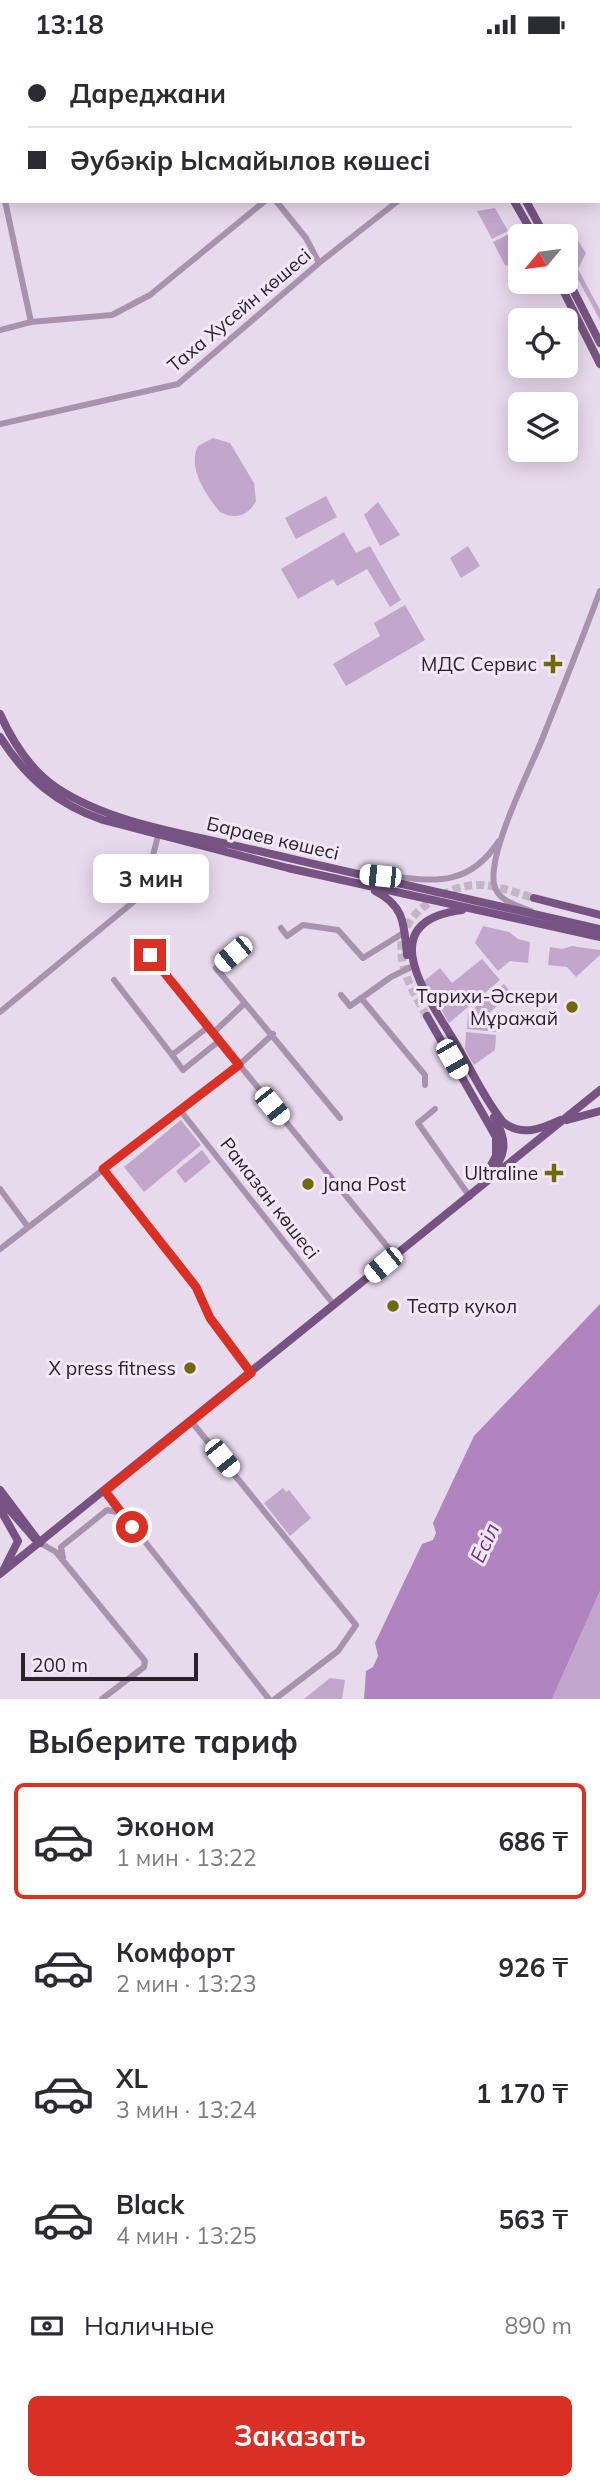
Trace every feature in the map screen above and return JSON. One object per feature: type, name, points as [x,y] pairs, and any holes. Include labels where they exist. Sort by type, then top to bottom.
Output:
[{"type":"main road","points":[[515,203],[527,224]]},
{"type":"main road","points":[[528,204],[539,224]]},
{"type":"main road","points":[[565,294],[600,363]]},
{"type":"main road","points":[[575,294],[600,343]]},
{"type":"main road","name":"Бараев көшесі","points":[[0,714],[2,736],[37,771],[59,789],[128,823],[312,874],[600,937]]},
{"type":"main road","name":"Бараев көшесі","points":[[159,831],[600,929]]},
{"type":"main road","points":[[312,874],[315,864]]},
{"type":"main road","points":[[363,885],[394,903],[403,915],[411,967],[422,998],[504,1135],[501,1161],[470,1197]]},
{"type":"main road","points":[[534,898],[600,915]]},
{"type":"main road","points":[[470,909],[435,915],[421,925],[412,943],[411,967],[503,1122],[514,1129],[529,1131],[576,1112]]},
{"type":"main road","points":[[427,1016],[496,1137],[496,1156],[482,1183]]},
{"type":"main road","points":[[1,1573],[395,1256],[427,1235],[600,1090]]},
{"type":"main road","points":[[564,1121],[600,1099]]},
{"type":"main road","points":[[564,1121],[600,1111]]},
{"type":"main road","points":[[0,1490],[40,1543]]},
{"type":"main road","points":[[0,1499],[28,1534],[40,1543]]},
{"type":"main road","points":[[0,1509],[18,1541],[1,1573]]},
{"type":"street","points":[[5,203],[31,322]]},
{"type":"street","points":[[0,330],[31,322],[112,315],[150,295],[263,203]]},
{"type":"street","points":[[278,203],[306,238],[319,263]]},
{"type":"street","name":"Таха Хусейн көшесі","points":[[0,424],[178,384],[319,263],[395,203]]},
{"type":"street","points":[[553,919],[513,904],[496,890],[494,877],[502,837],[600,591]]},
{"type":"street","points":[[0,1011],[143,894],[159,831]]},
{"type":"street","points":[[357,873],[427,881],[454,878],[477,867],[502,837]]},
{"type":"street","points":[[281,928],[287,936],[303,925],[338,930],[363,958],[405,932]]},
{"type":"street","points":[[233,954],[216,968],[340,1118]]},
{"type":"street","points":[[150,955],[395,1256]]},
{"type":"street","points":[[341,995],[350,1006],[411,967]]},
{"type":"street","points":[[114,980],[183,1070],[219,1041]]},
{"type":"street","points":[[361,998],[425,1075],[425,1086]]},
{"type":"street","points":[[173,1055],[245,1003]]},
{"type":"street","points":[[0,1249],[239,1065],[273,1034]]},
{"type":"street","points":[[435,1109],[418,1123],[470,1197]]},
{"type":"street","name":"Рамазан көшесі","points":[[180,1110],[334,1305]]},
{"type":"street","points":[[103,1169],[196,1287],[210,1318],[251,1373]]},
{"type":"street","points":[[0,1189],[28,1227]]},
{"type":"street","points":[[191,1421],[356,1625],[338,1651],[275,1699]]},
{"type":"street","points":[[106,1490],[121,1513],[269,1699]]},
{"type":"street","points":[[65,1563],[61,1547],[107,1510],[121,1513]]},
{"type":"street","points":[[40,1543],[56,1552],[145,1661],[144,1667],[102,1699]]},
{"type":"shaded area","points":[[495,208],[508,231],[492,239],[477,211]]},
{"type":"shaded area","points":[[508,234],[508,266],[505,265],[493,242]]},
{"type":"shaded area","points":[[578,241],[586,253],[578,269]]},
{"type":"shaded area","points":[[578,269],[600,310],[600,320],[578,279]]},
{"type":"shaded area","points":[[213,438],[230,443],[254,483],[256,501],[241,515],[231,516],[220,512],[196,472],[195,454],[198,446]]},
{"type":"shaded area","points":[[326,496],[337,517],[296,539],[285,518]]},
{"type":"shaded area","points":[[378,502],[400,535],[380,546],[364,515]]},
{"type":"shaded area","points":[[344,532],[356,553],[370,546],[401,600],[390,607],[367,569],[337,586],[333,579],[298,599],[281,569]]},
{"type":"shaded area","points":[[468,546],[480,566],[461,578],[450,558]]},
{"type":"shaded area","points":[[405,605],[425,640],[346,686],[333,664],[380,636],[374,623]]},
{"type":"shaded area","points":[[483,926],[509,932],[518,939],[530,942],[528,963],[510,961],[498,971],[475,943]]},
{"type":"shaded area","points":[[572,946],[600,950],[600,955],[576,977],[567,967],[548,965],[550,947],[562,949]]},
{"type":"shaded area","points":[[482,959],[500,980],[449,1023],[424,981],[440,968],[452,983]]},
{"type":"shaded area","points":[[504,984],[512,994],[490,1012],[499,1021],[497,1032],[467,1029],[468,1013]]},
{"type":"shaded area","points":[[466,1032],[496,1035],[495,1050],[474,1065],[465,1049]]},
{"type":"shaded area","points":[[181,1120],[201,1145],[144,1192],[124,1167]]},
{"type":"shaded area","points":[[202,1150],[211,1162],[185,1183],[176,1171]]},
{"type":"shaded area","points":[[283,1488],[286,1492],[289,1490],[311,1518],[290,1536],[264,1503]]},
{"type":"shaded area","points":[[600,1591],[600,1699],[552,1699]]},
{"type":"shaded area","points":[[330,1678],[345,1680],[342,1699],[304,1699]]},
{"type":"water","name":"Есіл","points":[[600,1304],[600,1591],[552,1699],[364,1699],[366,1671],[373,1667],[378,1656],[375,1643],[422,1544],[433,1540],[436,1533],[433,1523],[474,1436]]},
{"type":"tunnel","points":[[427,1016],[410,985],[401,954],[407,925],[418,912],[444,894],[470,885],[498,887],[534,898]]},
{"type":"place","name":"МДС Сервис","points":[[553,664]]},
{"type":"place","name":"Тарихи-Әскери Мұражай","points":[[572,1007]]},
{"type":"place","name":"Ultraline","points":[[554,1173]]},
{"type":"place","name":"Jana Post","points":[[308,1184]]},
{"type":"place","name":"Театр кукол","points":[[393,1306]]},
{"type":"place","name":"X press fitness","points":[[190,1368]]},
{"type":"route","points":[[132,1527],[105,1491],[251,1373],[210,1318],[196,1287],[103,1169],[239,1065],[150,955]]}]
